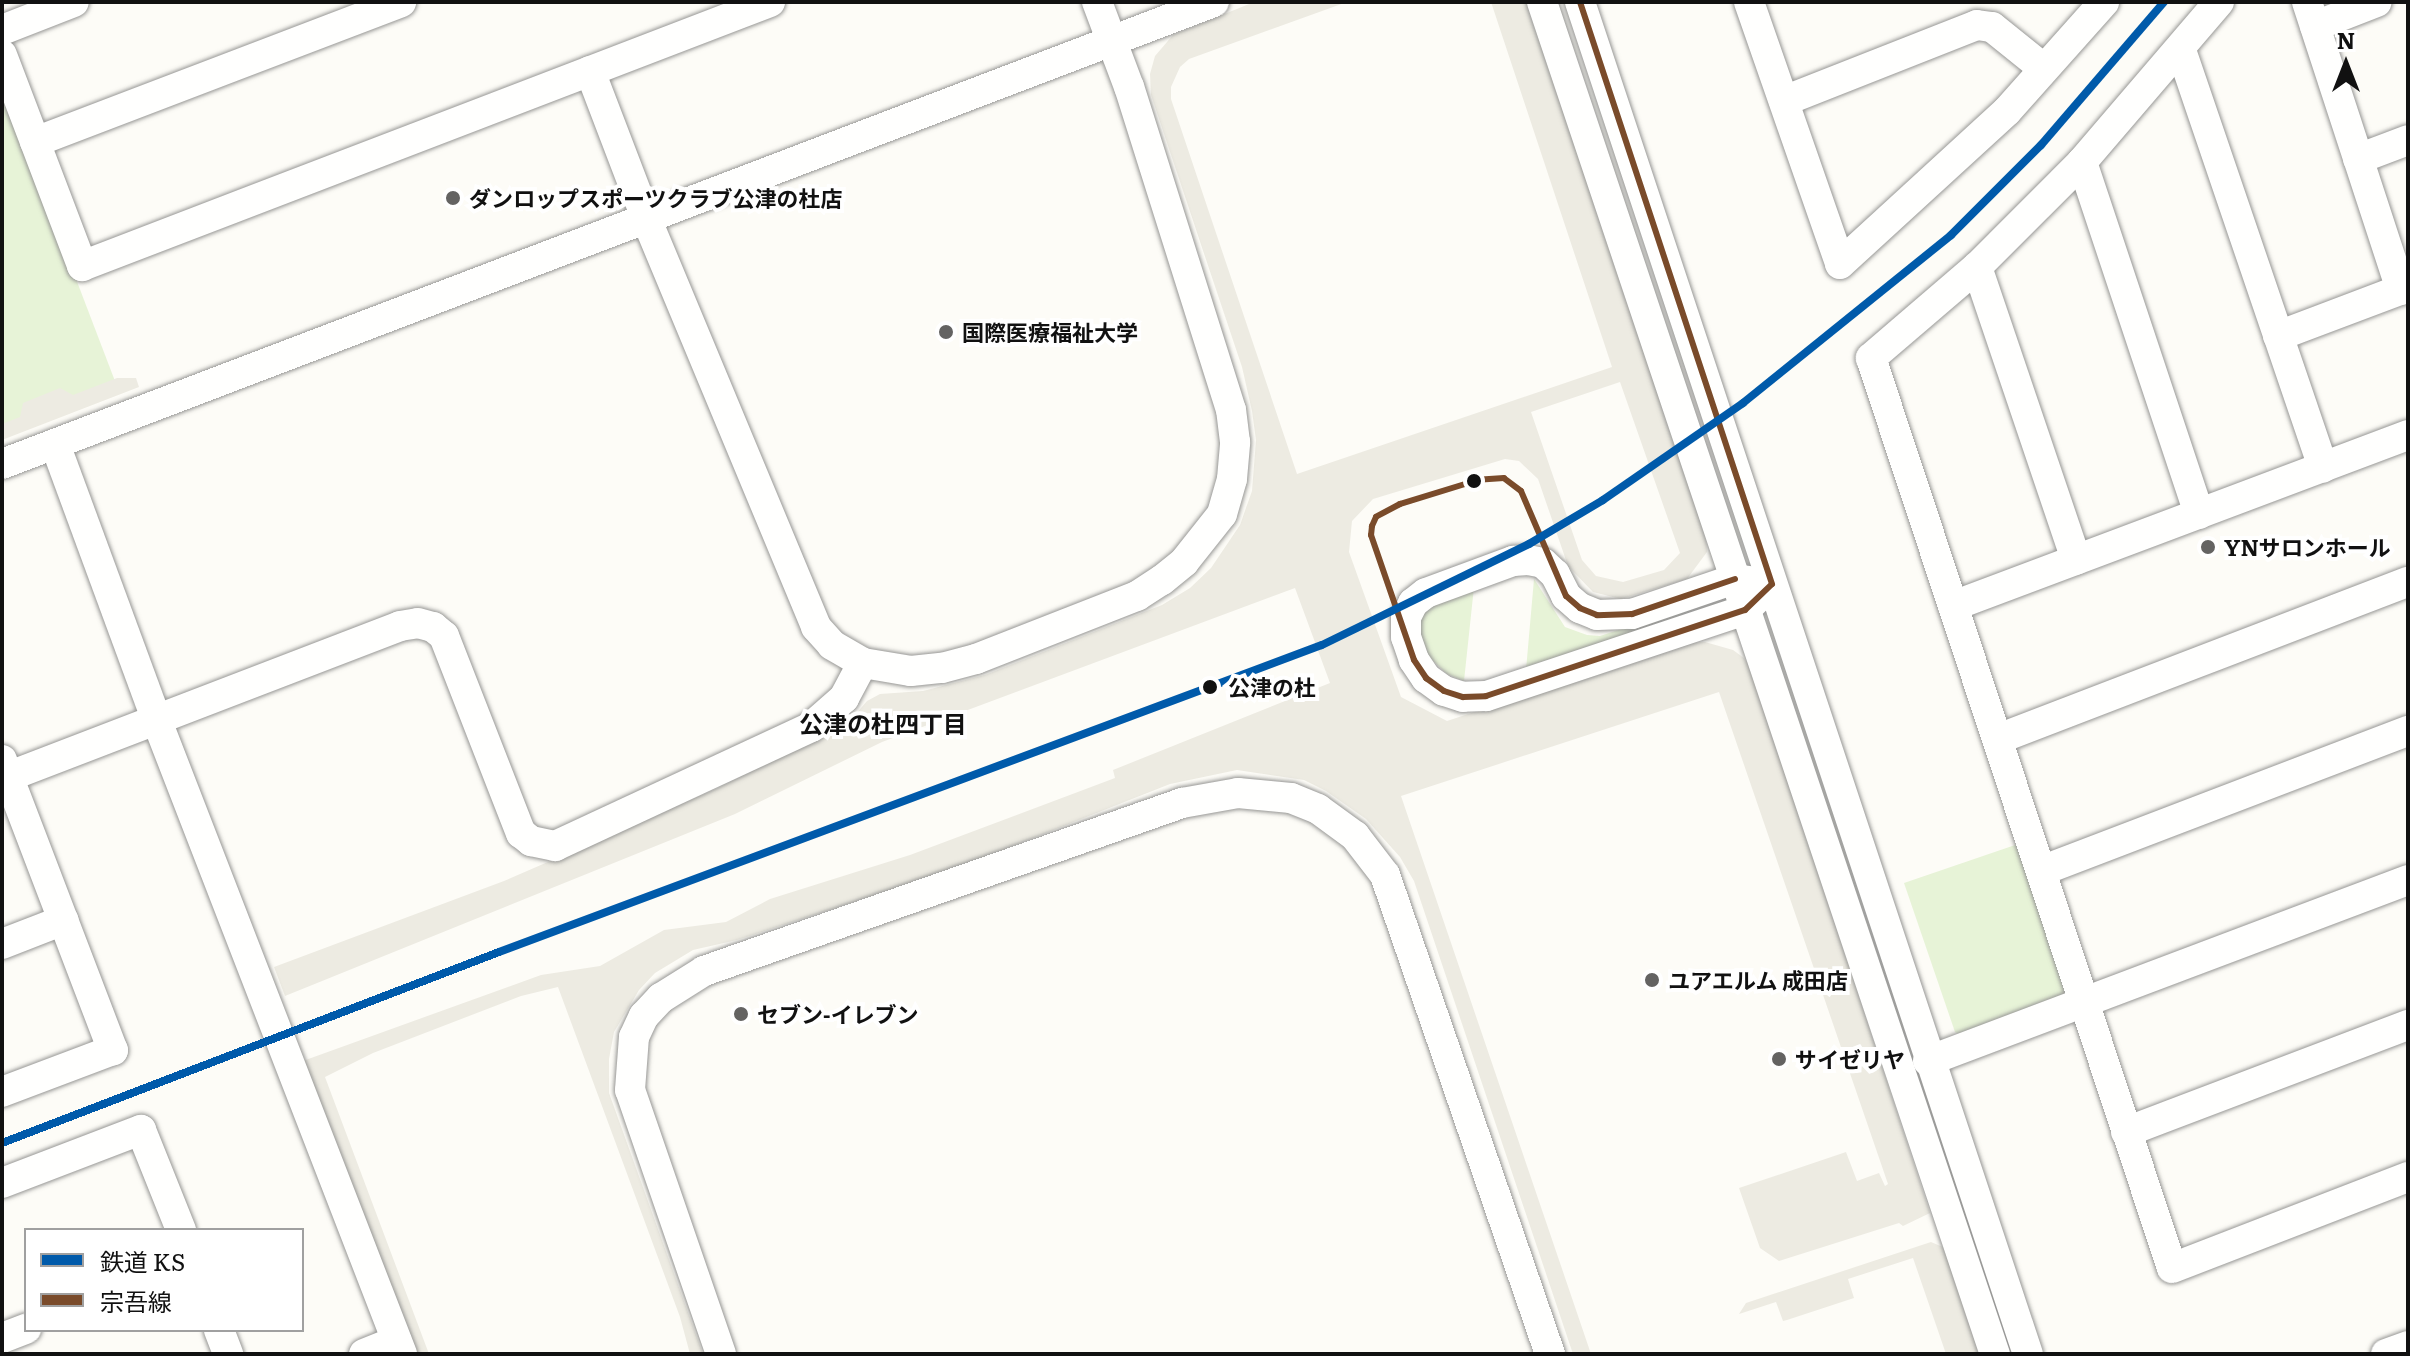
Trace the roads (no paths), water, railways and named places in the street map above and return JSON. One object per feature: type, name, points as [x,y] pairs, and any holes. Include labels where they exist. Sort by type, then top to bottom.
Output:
[{"type":"street","points":[[2,30],[74,2]]},
{"type":"street","points":[[35,142],[401,2]]},
{"type":"street","points":[[590,71],[646,218],[810,614],[832,645],[863,663],[911,671],[942,668],[976,659],[1137,596],[1184,562],[1222,514],[1232,479],[1235,442],[1231,410],[1097,2]]},
{"type":"street","points":[[2,464],[1214,2]]},
{"type":"street","points":[[1542,2],[1902,1067],[1995,1354]]},
{"type":"street","points":[[1580,2],[1928,1061],[2028,1354]]},
{"type":"street","points":[[1749,2],[1840,264],[2007,111],[2104,2]]},
{"type":"street","points":[[2219,2],[2082,162],[1977,267],[1871,358],[2172,1268],[2408,1177]]},
{"type":"street","points":[[2278,336],[2405,289],[2358,159],[2311,14],[2377,2]]},
{"type":"street","points":[[2,55],[82,266],[762,3]]},
{"type":"street","points":[[1784,101],[1977,25],[1992,27],[2043,68]]},
{"type":"street","points":[[2181,50],[2323,467]]},
{"type":"street","points":[[2358,159],[2408,140]]},
{"type":"street","points":[[2082,162],[2199,514]]},
{"type":"street","points":[[1977,267],[2076,560]]},
{"type":"street","points":[[1953,606],[2408,435]]},
{"type":"street","points":[[55,444],[288,1065],[400,1348],[364,1354]]},
{"type":"street","points":[[1513,561],[1543,563],[1555,574],[1566,596],[1580,608],[1597,615],[1632,614],[1735,579],[1772,584],[1745,610],[1486,696],[1463,697],[1444,691],[1426,678],[1414,660],[1406,637],[1406,617],[1413,603],[1426,593],[1513,561]]},
{"type":"street","points":[[1998,739],[2408,582]]},
{"type":"street","points":[[2,1092],[113,1050],[4,772],[157,721],[400,626],[418,623],[433,627],[444,636],[521,833],[531,841],[555,846],[811,727],[844,698],[863,663]]},
{"type":"street","points":[[2041,871],[2408,731]]},
{"type":"street","points":[[721,1354],[630,1090],[634,1037],[644,1016],[661,998],[704,971],[1182,803],[1238,793],[1266,793],[1291,798],[1336,820],[1355,836],[1385,875],[1550,1354]]},
{"type":"street","points":[[1928,1061],[2408,880]]},
{"type":"street","points":[[2,944],[64,920]]},
{"type":"street","points":[[2126,1132],[2408,1025]]},
{"type":"street","points":[[2,1183],[141,1130],[180,1228]]},
{"type":"street","points":[[2,1338],[24,1330]]},
{"type":"street","points":[[220,1332],[228,1354]]},
{"type":"street","points":[[2386,1354],[2408,1346]]},
{"type":"rail line","name":"KS","points":[[2,1143],[499,952],[1322,645],[1529,544],[1603,500],[1743,403],[1951,235],[2041,145],[2164,2]]},
{"type":"place","name":"ダンロップスポーツクラブ公津の杜店","points":[[453,198]]},
{"type":"place","name":"国際医療福祉大学","points":[[946,332]]},
{"type":"place","name":"YNサロンホール","points":[[2208,547]]},
{"type":"place","name":"公津の杜","points":[[1210,687]]},
{"type":"place","name":"ユアエルム 成田店","points":[[1652,980]]},
{"type":"place","name":"セブン-イレブン","points":[[741,1014]]},
{"type":"place","name":"サイゼリヤ","points":[[1779,1059]]},
{"type":"district","name":"公津の杜四丁目","points":[[883,723]]}]
